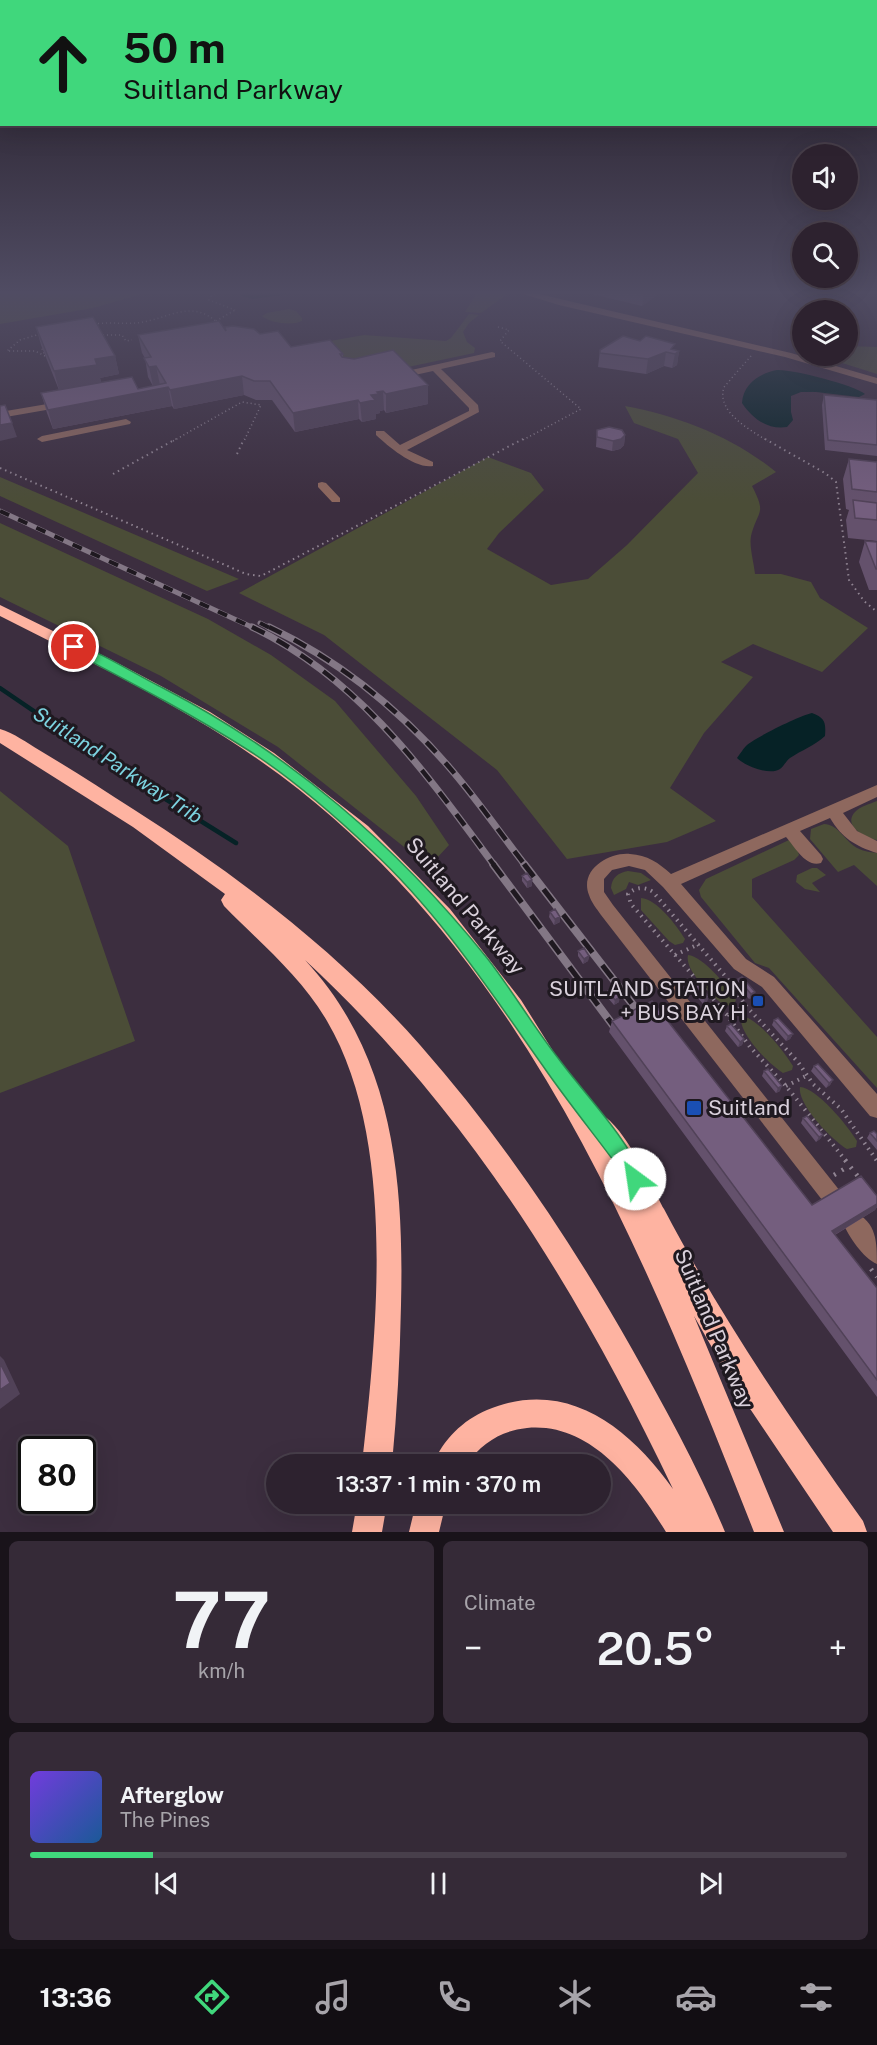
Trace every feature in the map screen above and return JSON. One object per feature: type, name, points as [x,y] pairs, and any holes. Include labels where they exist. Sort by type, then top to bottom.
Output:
[{"type":"highway","name":"Suitland Parkway","points":[[0,610],[157,690],[213,721],[269,757],[321,797],[378,847],[438,910],[501,990],[551,1063],[613,1171],[736,1447],[769,1532]]},
{"type":"highway","points":[[0,735],[91,791],[200,865],[268,916],[355,992],[418,1060],[519,1189],[582,1288],[653,1415],[710,1532]]},
{"type":"highway","points":[[200,865],[250,919],[314,982],[346,1033],[369,1090],[380,1136],[388,1228],[386,1336],[378,1454]]},
{"type":"highway","points":[[551,1063],[626,1162],[678,1263],[740,1369],[852,1532]]},
{"type":"highway","points":[[457,1454],[472,1436],[504,1418],[537,1412],[570,1418],[605,1437],[623,1452],[654,1487],[683,1532]]},
{"type":"highway","points":[[367,1532],[370,1514]]},
{"type":"highway","points":[[424,1532],[428,1514]]},
{"type":"lane","points":[[444,361],[399,373],[461,361]]},
{"type":"lane","points":[[811,361],[877,381]]},
{"type":"lane","points":[[399,450],[467,416],[475,409],[435,368]]},
{"type":"lane","points":[[0,415],[72,402]]},
{"type":"lane","points":[[42,439],[126,422]]},
{"type":"lane","points":[[380,433],[399,450],[429,464]]},
{"type":"lane","points":[[322,485],[336,500]]},
{"type":"lane","points":[[669,882],[834,812],[877,791]]},
{"type":"lane","points":[[834,812],[845,831],[859,842],[877,847]]},
{"type":"lane","points":[[789,830],[814,859]]},
{"type":"lane","points":[[833,1198],[596,892],[596,877],[608,866],[629,860],[650,866],[669,882],[740,964],[768,982],[877,1109]]},
{"type":"lane","points":[[854,1223],[877,1253]]},
{"type":"path","points":[[746,361],[724,386],[722,398],[724,406],[747,428],[821,470],[836,482],[849,580],[864,601],[877,612]]},
{"type":"path","points":[[113,474],[242,402],[261,405],[237,454]]},
{"type":"path","points":[[865,1185],[786,1086],[738,1035],[727,1015],[631,904],[628,894],[631,891],[648,888],[653,892],[699,944],[746,1006],[777,1034],[813,1084],[841,1109],[877,1161]]},
{"type":"path","points":[[675,955],[699,944]]},
{"type":"path","points":[[736,992],[742,991]]},
{"type":"path","points":[[701,995],[706,993]]},
{"type":"path","points":[[727,1015],[746,1006]]},
{"type":"path","points":[[786,1086],[808,1076]]},
{"type":"path","points":[[772,1082],[779,1079]]},
{"type":"path","points":[[813,1084],[820,1080]]},
{"type":"path","points":[[868,1150],[874,1147]]},
{"type":"path","points":[[832,1176],[849,1166]]},
{"type":"shaded area","points":[[345,361],[434,361],[394,370]]},
{"type":"shaded area","points":[[858,361],[877,361],[877,374],[852,366],[858,366]]},
{"type":"shaded area","points":[[777,370],[822,378],[849,386],[865,394],[859,397],[801,392],[791,396],[793,420],[787,427],[773,427],[755,418],[742,403],[746,390],[754,380]]},
{"type":"shaded area","points":[[625,406],[685,422],[724,438],[776,472],[752,486],[760,507],[751,536],[755,574],[781,574],[811,582],[820,598],[868,628],[822,672],[753,644],[721,662],[753,677],[704,733],[670,788],[716,821],[667,842],[567,859],[497,770],[324,635],[239,593],[488,457],[531,473],[544,490],[499,533],[487,549],[551,585],[588,579],[627,545],[698,473],[678,439],[634,423]]},
{"type":"shaded area","points":[[0,477],[239,579],[207,591],[0,496]]},
{"type":"shaded area","points":[[0,523],[208,619],[271,655],[335,701],[416,796],[449,845],[436,859],[413,854],[278,747],[161,676],[0,597]]},
{"type":"shaded area","points":[[812,713],[824,721],[825,736],[790,758],[780,769],[770,771],[758,769],[737,758],[746,746],[759,737]]},
{"type":"shaded area","points":[[0,791],[68,846],[135,1041],[0,1093]]},
{"type":"shaded area","points":[[877,801],[877,840],[862,834],[851,822],[857,810]]},
{"type":"shaded area","points":[[824,824],[833,826],[857,848],[877,853],[877,886],[854,865],[838,872],[810,839],[811,829]]},
{"type":"shaded area","points":[[789,840],[797,848],[799,855],[794,860],[752,879],[752,897],[877,1037],[877,1088],[769,968],[755,963],[701,897],[699,890],[706,879]]},
{"type":"shaded area","points":[[817,868],[826,875],[812,883],[820,892],[805,889],[796,882],[797,875]]},
{"type":"shaded area","points":[[628,871],[641,873],[651,880],[638,885],[629,882],[626,889],[614,895],[611,888],[614,878]]},
{"type":"shaded area","points":[[641,898],[654,903],[666,914],[685,939],[683,943],[675,945],[669,941],[641,910]]},
{"type":"shaded area","points":[[688,955],[701,961],[715,973],[736,1000],[734,1004],[726,1006],[708,991],[695,976],[688,961]]},
{"type":"shaded area","points":[[741,1016],[755,1022],[770,1036],[793,1066],[792,1070],[783,1073],[770,1063],[744,1031]]},
{"type":"shaded area","points":[[800,1087],[815,1094],[832,1109],[857,1141],[856,1147],[847,1149],[825,1130],[804,1103]]},
{"type":"building","points":[[50,361],[96,361],[97,365],[54,371]]},
{"type":"building","points":[[146,361],[404,361],[428,385],[386,394],[383,391],[377,392],[379,394],[371,395],[375,400],[360,403],[358,400],[293,413],[270,381],[254,381],[242,376],[170,390],[168,387],[48,410],[41,393],[132,377],[138,389],[166,383],[156,366],[149,367]]},
{"type":"building","points":[[824,395],[877,400],[877,445],[828,440]]},
{"type":"building","points":[[5,405],[12,423],[0,425],[0,406]]},
{"type":"building","points":[[609,427],[622,430],[625,435],[613,441],[597,437],[597,430]]},
{"type":"building","points":[[849,459],[877,462],[877,492],[852,489]]},
{"type":"building","points":[[853,500],[877,503],[877,520],[855,518]]},
{"type":"building","points":[[865,541],[877,542],[877,569],[876,569]]},
{"type":"building","points":[[527,873],[532,880],[527,882],[522,876]]},
{"type":"building","points":[[555,909],[560,917],[555,919],[550,912]]},
{"type":"building","points":[[584,948],[589,956],[584,959],[578,951]]},
{"type":"building","points":[[742,977],[755,992],[751,994],[738,979]]},
{"type":"building","points":[[697,982],[709,997],[705,999],[693,984]]},
{"type":"building","points":[[614,989],[620,997],[615,1000],[608,991]]},
{"type":"building","name":"Suitland","points":[[652,1001],[812,1205],[861,1176],[877,1196],[877,1204],[832,1231],[877,1288],[877,1380],[612,1021]]},
{"type":"building","points":[[778,1018],[793,1034],[788,1036],[774,1020]]},
{"type":"building","points":[[731,1024],[744,1039],[740,1042],[727,1026]]},
{"type":"building","points":[[818,1064],[833,1080],[829,1083],[814,1066]]},
{"type":"building","points":[[768,1069],[782,1086],[778,1088],[764,1071]]},
{"type":"building","points":[[807,1116],[823,1135],[819,1137],[803,1118]]},
{"type":"building","points":[[874,1131],[877,1134],[877,1141],[870,1133]]},
{"type":"building","points":[[0,1363],[10,1383],[0,1390]]},
{"type":"waterway","name":"Suitland Parkway Trib","points":[[0,688],[135,780],[236,843]]},
{"type":"railway","points":[[0,511],[254,628]]},
{"type":"railway","points":[[260,623],[272,629]]},
{"type":"railway","points":[[269,627],[343,671],[409,725],[459,779],[525,865]]},
{"type":"railway","points":[[254,628],[291,648],[326,673],[358,701],[416,763],[494,865]]},
{"type":"railway","points":[[493,864],[621,1036]]},
{"type":"railway","points":[[524,864],[647,1023]]},
{"type":"place","name":"SUITLAND STATION + BUS BAY H","points":[[758,1001]]},
{"type":"place","name":"Suitland","points":[[694,1108]]},
{"type":"route","points":[[74,647],[213,721],[269,757],[321,797],[378,847],[431,902],[483,965],[551,1063],[626,1162],[635,1179]]}]
